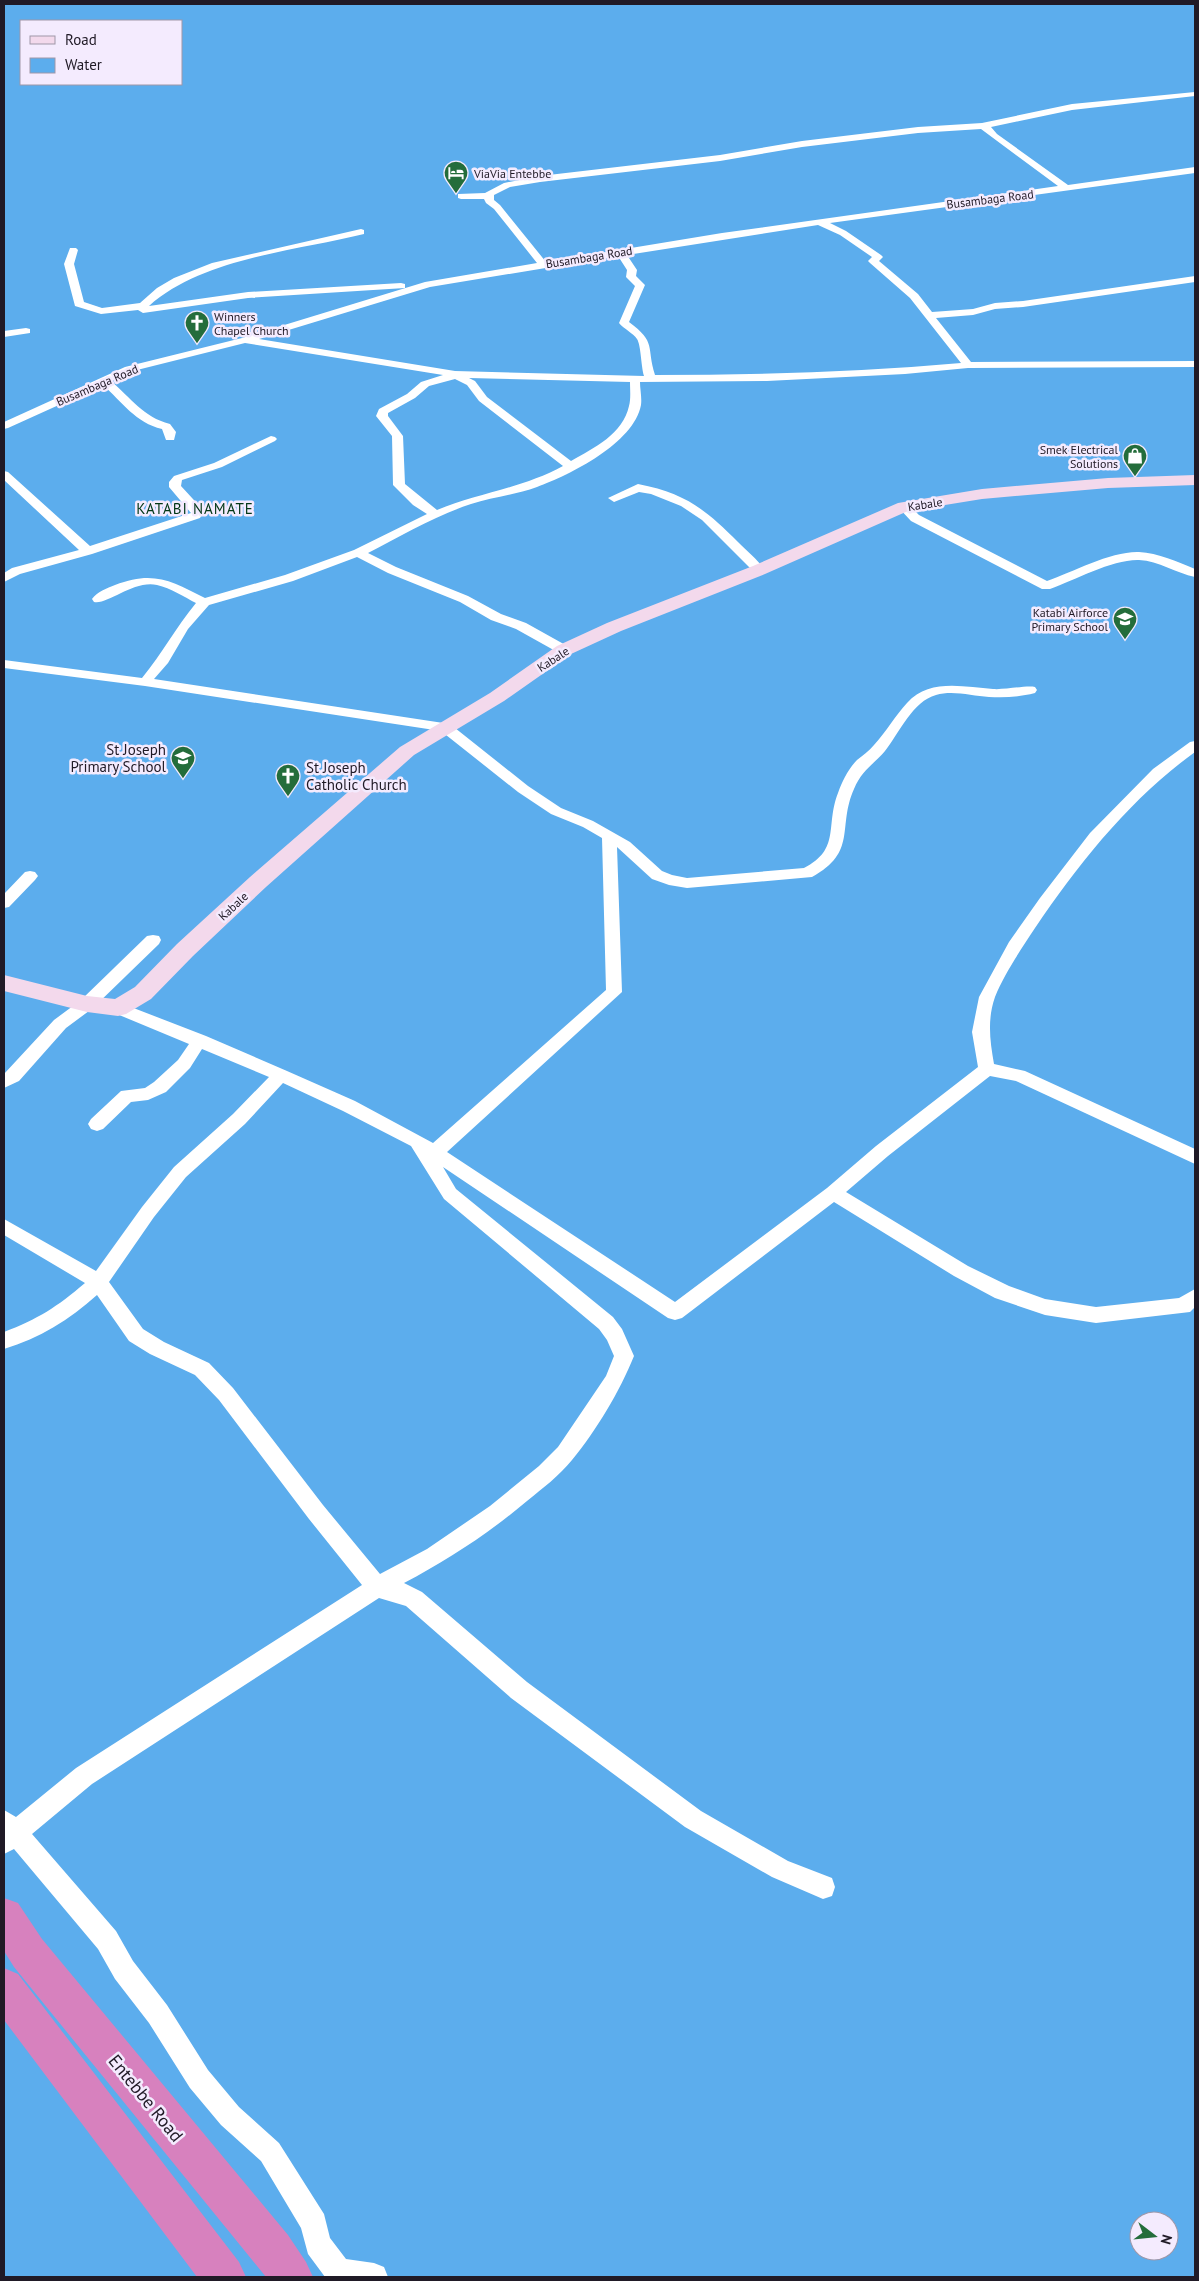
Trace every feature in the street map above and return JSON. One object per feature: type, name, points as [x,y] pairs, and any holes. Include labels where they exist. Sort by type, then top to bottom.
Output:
[{"type":"highway","name":"Entebbe Road","points":[[4,1917],[28,1953],[273,2250],[291,2277]]},
{"type":"highway","points":[[4,1988],[224,2277]]},
{"type":"street","points":[[461,196],[488,196],[497,188],[540,179],[720,158],[802,144],[918,130],[982,126],[1063,108],[1195,94]]},
{"type":"street","points":[[982,126],[989,129],[994,136],[1066,188]]},
{"type":"street","name":"Busambaga Road","points":[[4,426],[105,382],[129,369],[246,340],[429,284],[620,252],[996,197],[1014,197],[1066,188],[1151,178],[1195,170]]},
{"type":"street","points":[[488,196],[489,201],[497,207],[543,264]]},
{"type":"street","points":[[820,223],[842,233],[878,257],[873,261],[914,296],[968,364]]},
{"type":"street","points":[[73,250],[68,264],[78,304],[101,311],[143,306],[161,290],[178,280],[215,265],[361,232]]},
{"type":"street","points":[[620,252],[632,270],[631,277],[640,285],[624,323],[641,336],[645,345],[644,361],[650,378]]},
{"type":"street","points":[[930,315],[973,312],[995,306],[1023,304],[1195,279]]},
{"type":"street","points":[[143,306],[143,310],[152,310],[248,295],[429,284]]},
{"type":"street","points":[[4,334],[26,330]]},
{"type":"street","points":[[246,340],[456,374],[635,380],[650,378],[708,380],[767,378],[905,371],[968,364],[1032,366],[1195,364]]},
{"type":"street","points":[[456,374],[470,383],[483,399],[544,444],[570,466]]},
{"type":"street","points":[[436,514],[417,502],[399,485],[398,439],[396,432],[382,416],[383,411],[411,396],[425,384],[456,374]]},
{"type":"street","points":[[146,682],[184,626],[204,602],[289,578],[358,553],[436,514],[466,502],[531,485],[609,444],[624,426],[635,405],[635,380]]},
{"type":"street","points":[[105,382],[115,389],[132,409],[154,425],[166,426],[170,432],[170,438]]},
{"type":"street","points":[[4,578],[16,571],[88,551],[196,515],[198,511],[175,487],[175,482],[178,478],[218,465],[271,439]]},
{"type":"street","points":[[4,474],[88,551]]},
{"type":"street","name":"Kabale","points":[[118,1008],[143,993],[185,950],[407,751],[497,697],[564,650],[614,627],[759,570],[904,507],[982,494],[1108,483],[1195,480]]},
{"type":"street","points":[[614,498],[638,488],[654,491],[685,503],[706,517],[759,570]]},
{"type":"street","points":[[904,507],[915,518],[1046,586],[1111,562],[1137,556],[1155,559],[1195,573]]},
{"type":"street","points":[[358,553],[392,570],[464,599],[496,617],[521,626],[564,650]]},
{"type":"street","points":[[98,599],[106,593],[136,583],[158,582],[204,602]]},
{"type":"street","points":[[4,664],[146,682],[445,727],[523,789],[556,811],[625,845],[657,875],[669,880],[697,882],[808,872],[822,866],[832,858],[836,844],[837,819],[845,791],[859,767],[878,750],[921,697],[935,690],[1010,695],[1030,690]]},
{"type":"street","points":[[987,1069],[980,1032],[987,997],[1015,946],[1045,902],[1095,836],[1158,772],[1195,745]]},
{"type":"street","points":[[434,1152],[614,992],[609,836]]},
{"type":"street","points":[[4,903],[30,876]]},
{"type":"street","points":[[4,1082],[13,1076],[60,1024],[87,1004],[153,940]]},
{"type":"street","points":[[4,983],[87,1004],[118,1008],[200,1040],[349,1106],[417,1140],[674,1312],[833,1193],[882,1151],[987,1069]]},
{"type":"street","points":[[97,1124],[127,1096],[148,1094],[160,1087],[184,1064],[200,1040]]},
{"type":"street","points":[[987,1069],[1027,1079],[1195,1157]]},
{"type":"street","points":[[4,1341],[44,1325],[66,1311],[99,1282],[148,1212],[180,1172],[232,1125],[281,1075]]},
{"type":"street","points":[[374,2277],[338,2272],[318,2244],[314,2224],[270,2152],[230,2116],[199,2079],[158,2014],[124,1970],[107,1940],[28,1849],[8,1832],[84,1776],[378,1587],[434,1556],[496,1513],[546,1473],[565,1453],[614,1381],[624,1356],[615,1335],[606,1323],[450,1194],[417,1140]]},
{"type":"street","points":[[833,1193],[961,1271],[1002,1292],[1045,1307],[1096,1315],[1183,1306],[1195,1297]]},
{"type":"street","points":[[4,1226],[99,1282],[136,1335],[157,1348],[202,1369],[226,1394],[316,1512],[378,1587],[399,1592],[414,1599],[519,1690],[693,1819],[780,1870],[823,1887]]},
{"type":"water","points":[[4,4],[1195,4],[1195,2277],[4,2277]]},
{"type":"place","name":"ViaVia Entebbe","points":[[456,194]]},
{"type":"place","name":"Winners Chapel Church","points":[[197,344]]},
{"type":"place","name":"Smek Electrical Solutions","points":[[1135,477]]},
{"type":"place","name":"Katabi Airforce Primary School","points":[[1125,640]]},
{"type":"place","name":"St Joseph Primary School","points":[[183,779]]},
{"type":"place","name":"St Joseph Catholic Church","points":[[288,797]]},
{"type":"district","name":"KATABI NAMATE","points":[[195,508]]}]
